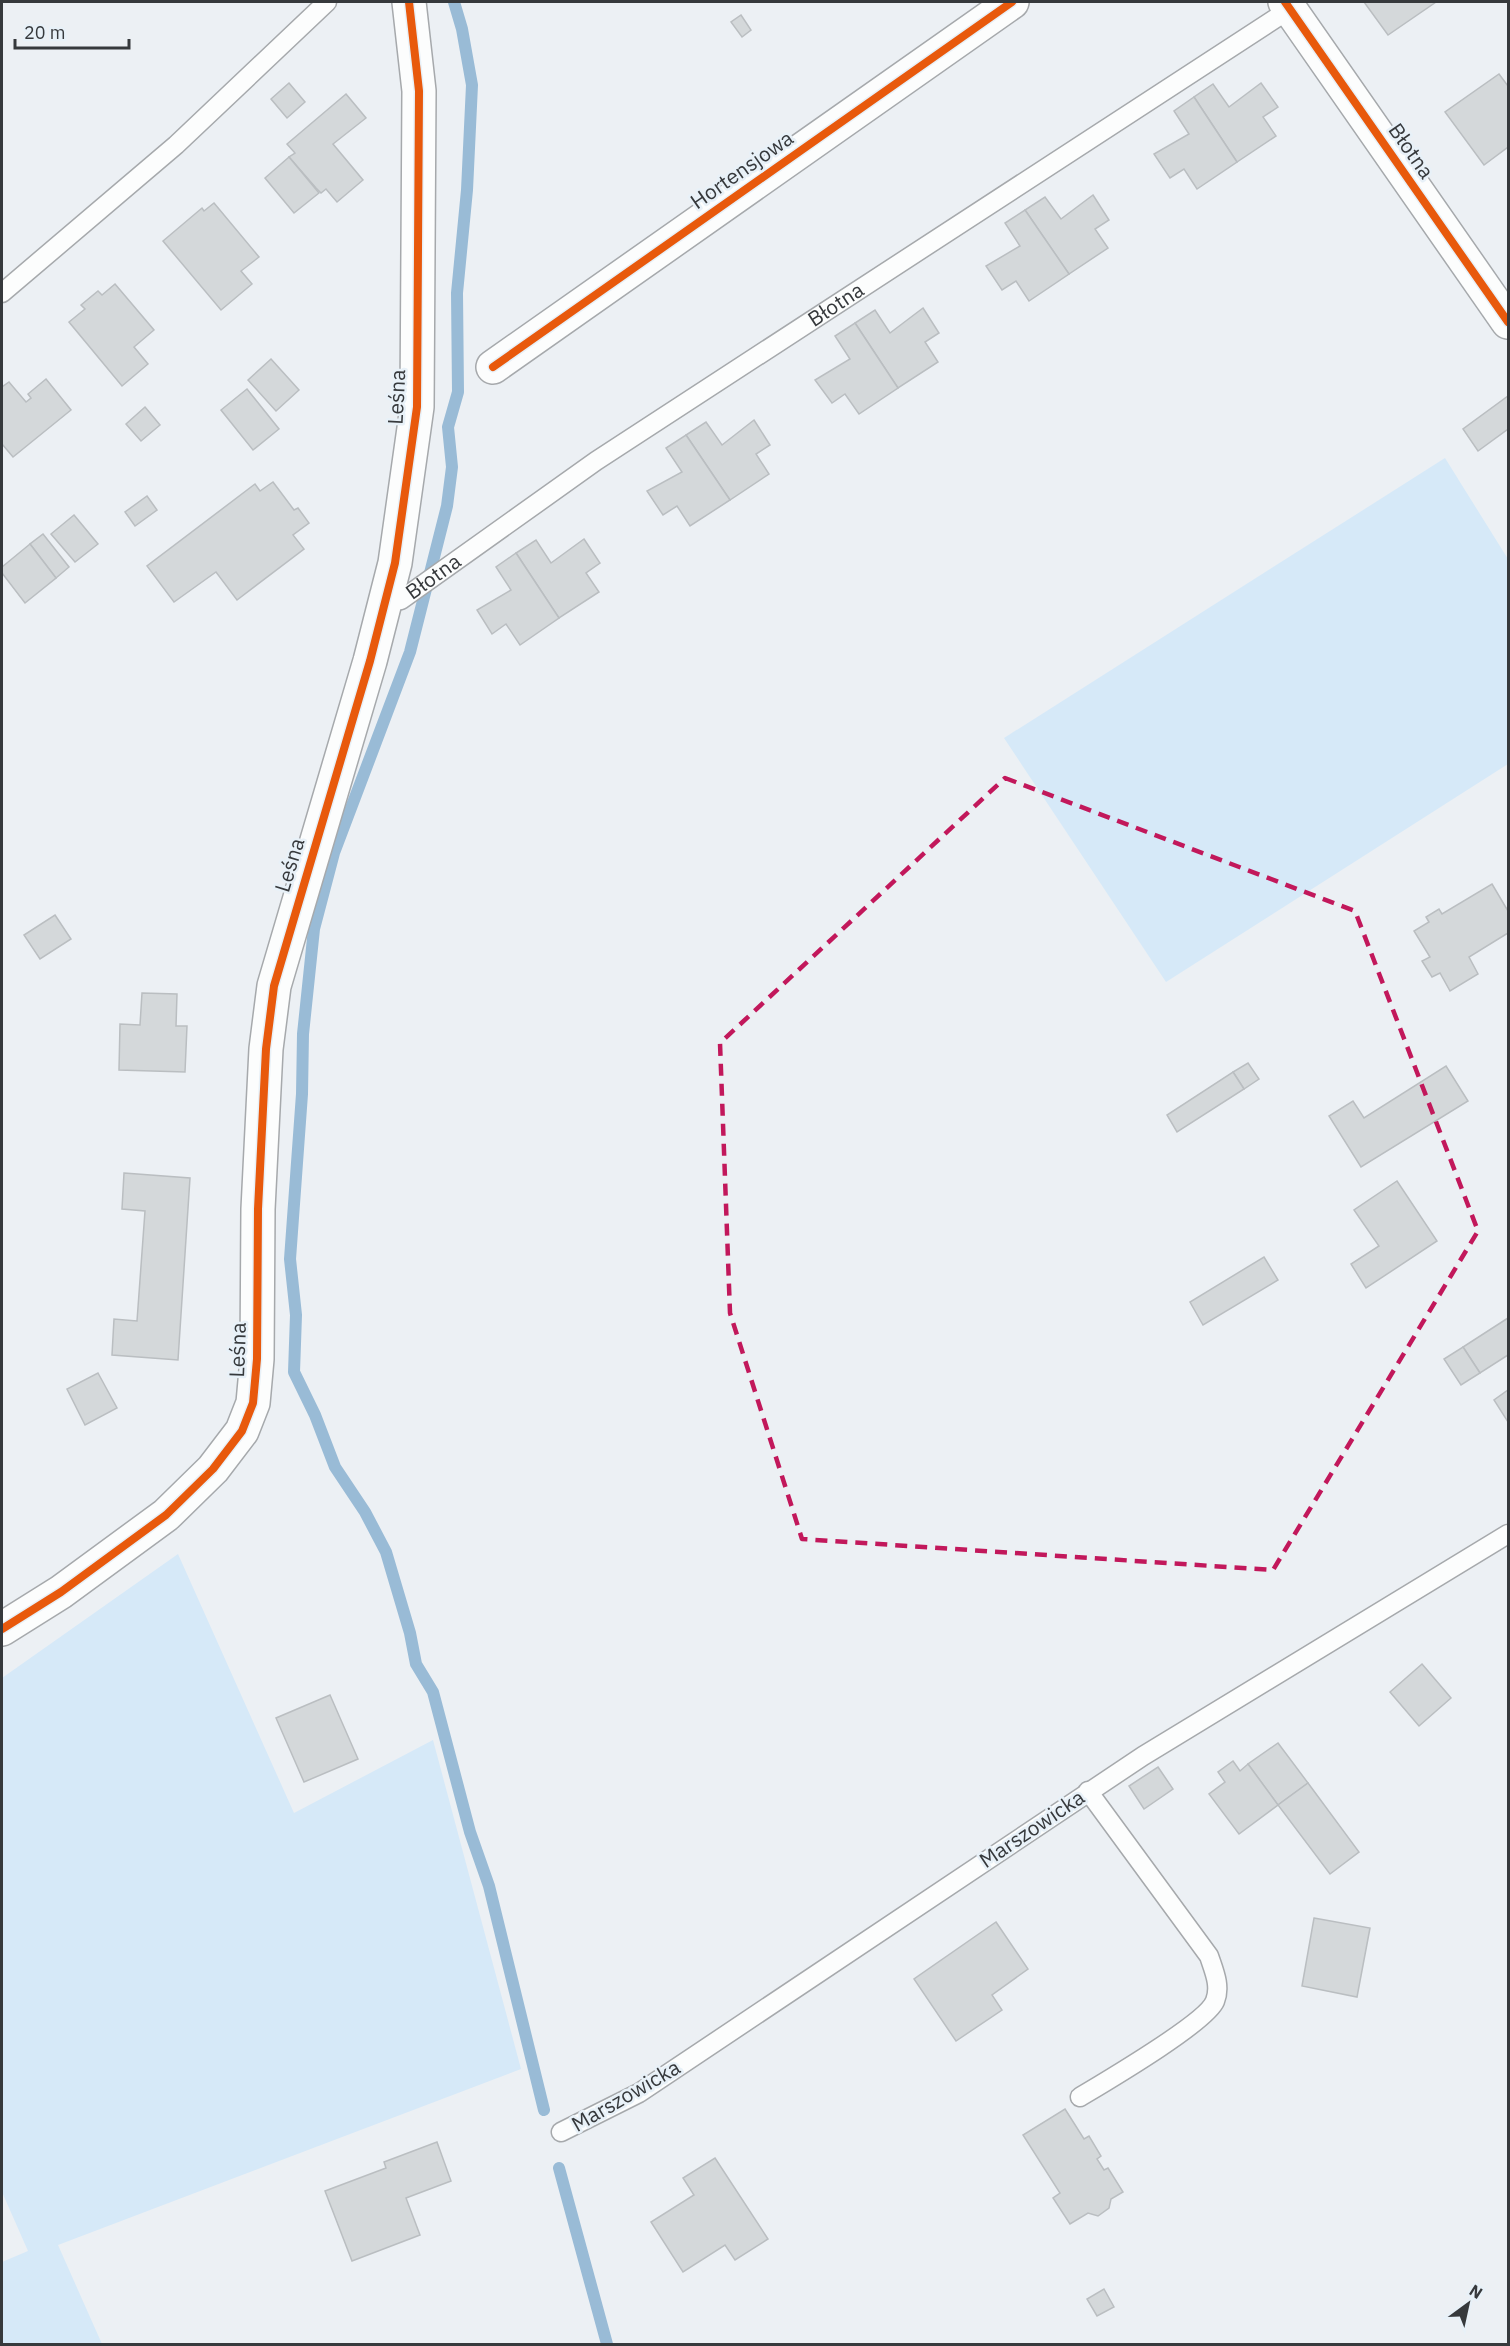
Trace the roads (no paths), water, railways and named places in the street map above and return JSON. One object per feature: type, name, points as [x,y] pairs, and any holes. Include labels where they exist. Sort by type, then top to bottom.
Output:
[{"type":"street","name":"Leśna","points":[[2,1629],[62,1592],[166,1515],[213,1469],[242,1431],[253,1403],[257,1359],[258,1209],[266,1049],[274,986],[370,660],[395,563],[417,407],[419,91],[409,2]]},
{"type":"street","name":"Hortensjowa","points":[[493,368],[1012,2]]},
{"type":"street","name":"Błotna","points":[[1287,5],[1509,322]]},
{"type":"lane","points":[[2,293],[176,145],[327,2]]},
{"type":"lane","name":"Błotna","points":[[385,602],[401,600],[596,461],[1287,5]]},
{"type":"lane","name":"Marszowicka","points":[[561,2132],[639,2093],[1088,1791],[1509,1534]]},
{"type":"lane","points":[[1080,2097],[1197,2022],[1215,2002],[1218,1984],[1209,1956],[1088,1791]]},
{"type":"waterway","points":[[454,2],[462,29],[472,85],[467,190],[457,293],[458,392],[448,427],[452,467],[447,506],[410,652],[334,853],[314,929],[303,1034],[302,1094],[290,1259],[296,1315],[294,1372],[315,1415],[335,1467],[365,1512],[386,1552],[410,1633],[416,1664],[433,1692],[470,1832],[489,1886],[544,2110]]},
{"type":"waterway","points":[[559,2168],[607,2344]]}]
